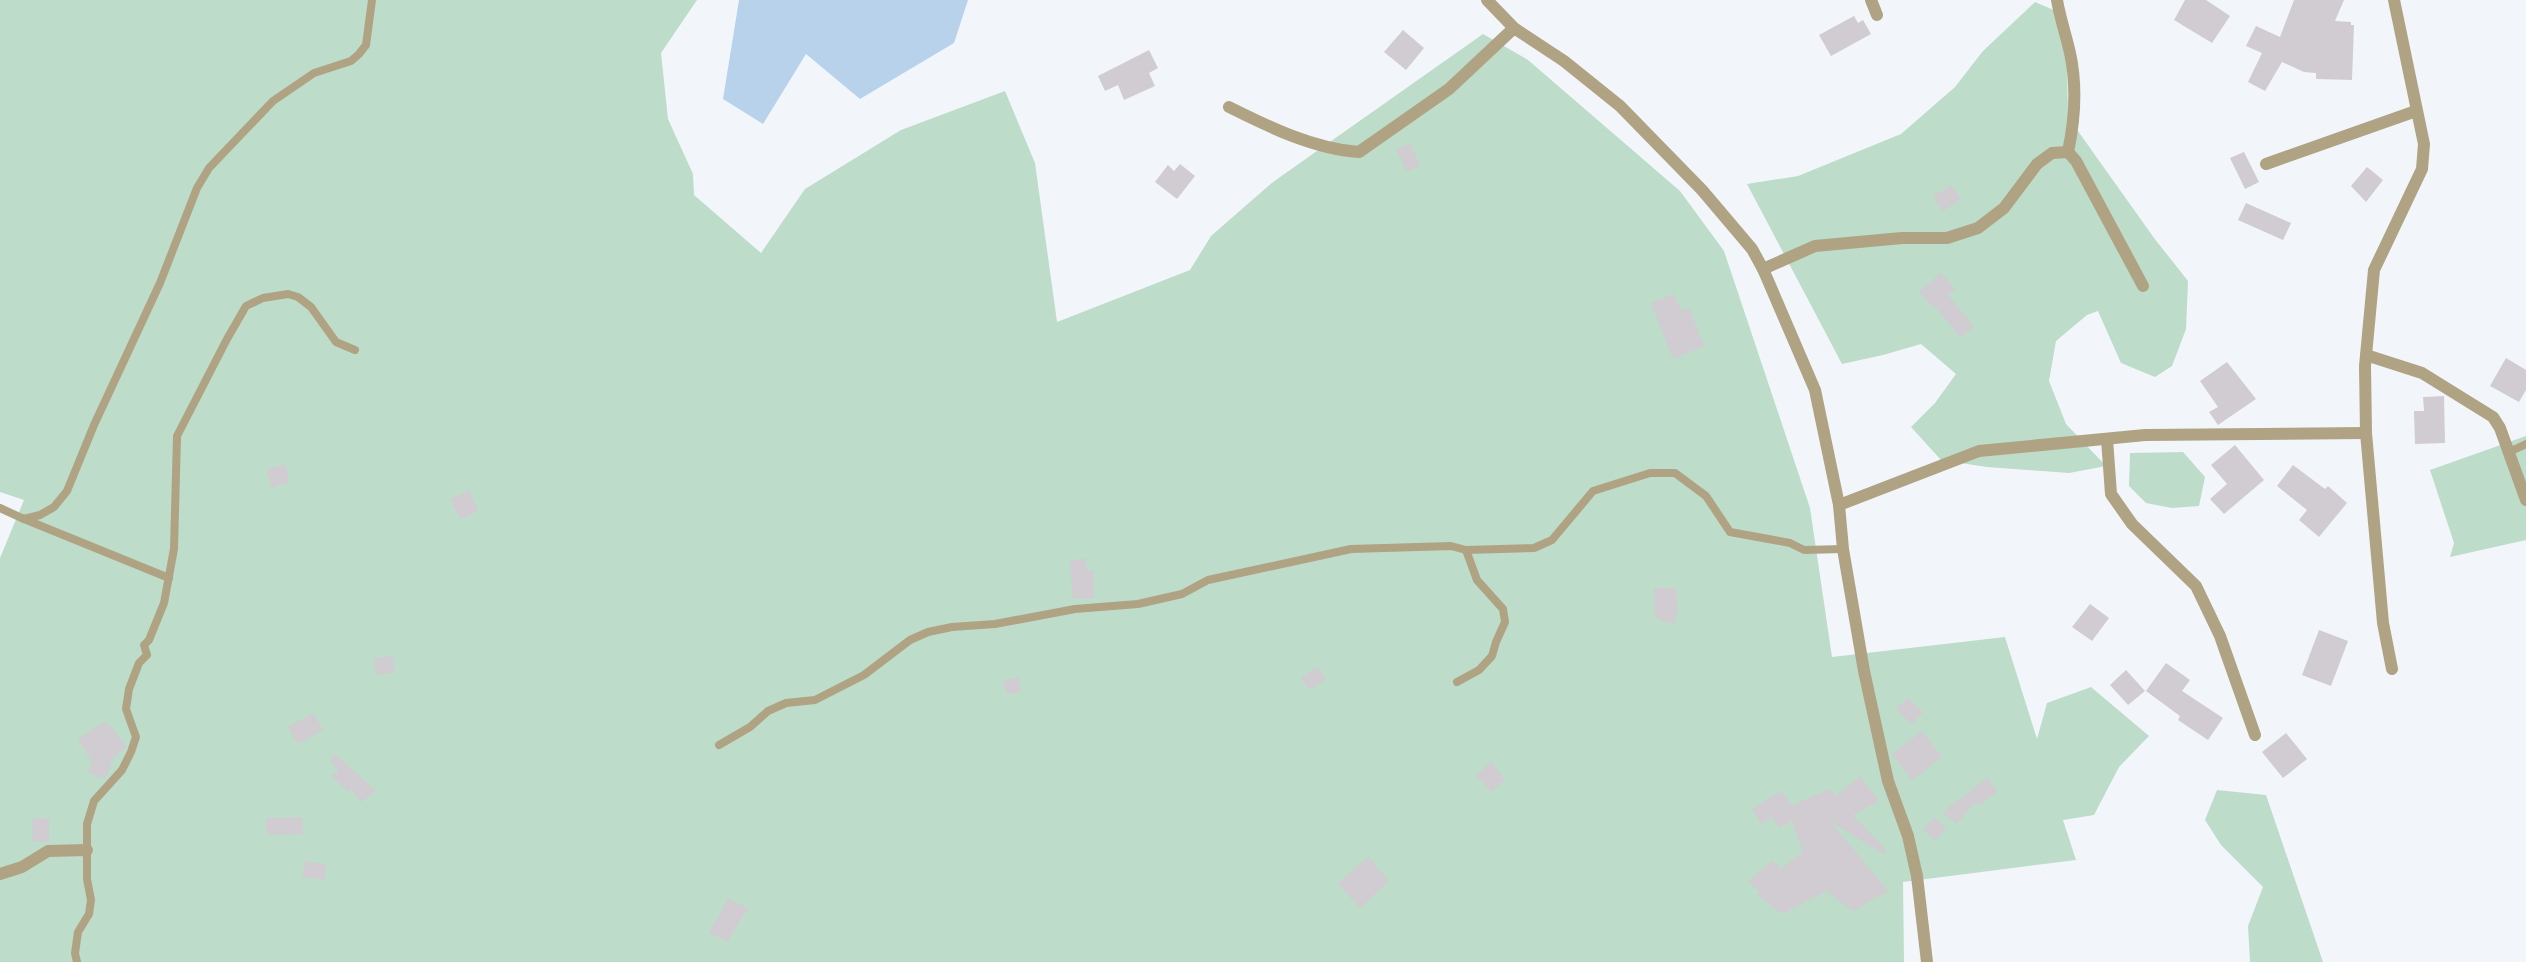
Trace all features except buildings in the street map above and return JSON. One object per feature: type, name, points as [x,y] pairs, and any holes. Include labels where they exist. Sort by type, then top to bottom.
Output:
[{"type":"street","points":[[1487,0],[1514,28],[1564,61],[1620,106],[1702,190],[1752,249],[1764,270],[1815,390],[1839,505],[1843,549],[1864,671],[1888,781],[1908,836],[1917,876],[1927,962]]},
{"type":"street","points":[[1870,0],[1877,15]]},
{"type":"street","points":[[2057,0],[2070,54],[2074,96],[2074,124],[2068,152]]},
{"type":"street","points":[[2392,669],[2383,623],[2366,433],[2366,355],[2374,270],[2422,169],[2424,144],[2394,0]]},
{"type":"street","points":[[1229,107],[1266,126],[1306,140],[1358,152],[1449,89],[1514,28]]},
{"type":"street","points":[[2266,164],[2416,111]]},
{"type":"street","points":[[1764,270],[1815,246],[1870,240],[1947,238],[1978,228],[2004,208],[2037,164],[2052,153],[2068,152]]},
{"type":"street","points":[[2068,152],[2076,161],[2143,286]]},
{"type":"street","points":[[2366,355],[2422,373],[2493,417],[2509,452],[2526,500]]},
{"type":"street","points":[[1839,505],[1979,451],[2145,435],[2366,433]]},
{"type":"street","points":[[2107,439],[2111,494],[2132,524],[2196,586],[2220,636],[2255,735]]},
{"type":"street","points":[[0,874],[22,867],[48,851],[87,850]]},
{"type":"lane","points":[[24,519],[47,513],[68,491],[94,424],[160,284],[197,188],[209,168],[273,101],[314,73],[351,61],[359,54],[366,45],[372,0]]},
{"type":"lane","points":[[77,962],[75,953],[78,932],[89,914],[91,900],[87,879],[86,824],[94,801],[122,770],[136,737],[126,708],[129,689],[139,663],[147,655],[144,645],[149,640],[164,603],[174,549],[178,436],[227,339],[246,306],[263,298],[288,294],[298,297],[311,307],[336,342],[355,350]]},
{"type":"lane","points":[[2509,452],[2526,444]]},
{"type":"lane","points":[[719,745],[750,727],[768,711],[786,703],[815,700],[840,689],[864,675],[910,640],[928,632],[952,627],[995,624],[1075,610],[1138,604],[1182,594],[1208,580],[1351,548],[1451,546],[1466,550],[1534,548],[1552,540],[1594,491],[1650,473],[1674,473],[1706,496],[1730,532],[1790,543],[1804,550],[1843,549]]},
{"type":"lane","points":[[0,508],[168,578]]},
{"type":"lane","points":[[1457,682],[1478,670],[1492,656],[1505,622],[1503,609],[1477,580],[1466,550]]},
{"type":"green space","points":[[0,0],[697,0],[661,53],[668,119],[693,174],[694,195],[761,253],[805,189],[901,130],[1005,91],[1035,163],[1057,322],[1190,270],[1211,236],[1273,182],[1483,34],[1528,60],[1680,191],[1724,251],[1810,508],[1832,657],[2005,637],[2037,739],[2047,703],[2091,687],[2149,736],[2119,767],[2094,815],[2063,820],[2076,860],[1903,882],[1904,962],[0,962],[0,558],[24,500],[0,492]]},
{"type":"green space","points":[[2035,2],[2056,11],[2067,56],[2068,117],[2154,238],[2188,281],[2186,329],[2172,366],[2155,377],[2121,363],[2098,311],[2087,315],[2056,341],[2049,381],[2066,424],[2106,466],[2069,473],[1987,467],[1941,460],[1911,427],[1935,403],[1956,374],[1921,344],[1842,364],[1747,184],[1798,176],[1901,134],[1955,87],[1983,51]]},
{"type":"green space","points":[[2526,436],[2526,540],[2450,557],[2454,543],[2430,470]]},
{"type":"green space","points":[[2183,452],[2205,477],[2199,506],[2172,508],[2146,503],[2129,486],[2130,453]]},
{"type":"green space","points":[[2217,790],[2266,795],[2323,962],[2250,962],[2248,926],[2263,887],[2221,845],[2205,820]]},
{"type":"water","points":[[739,0],[968,0],[954,43],[860,99],[806,54],[763,124],[723,99]]}]
